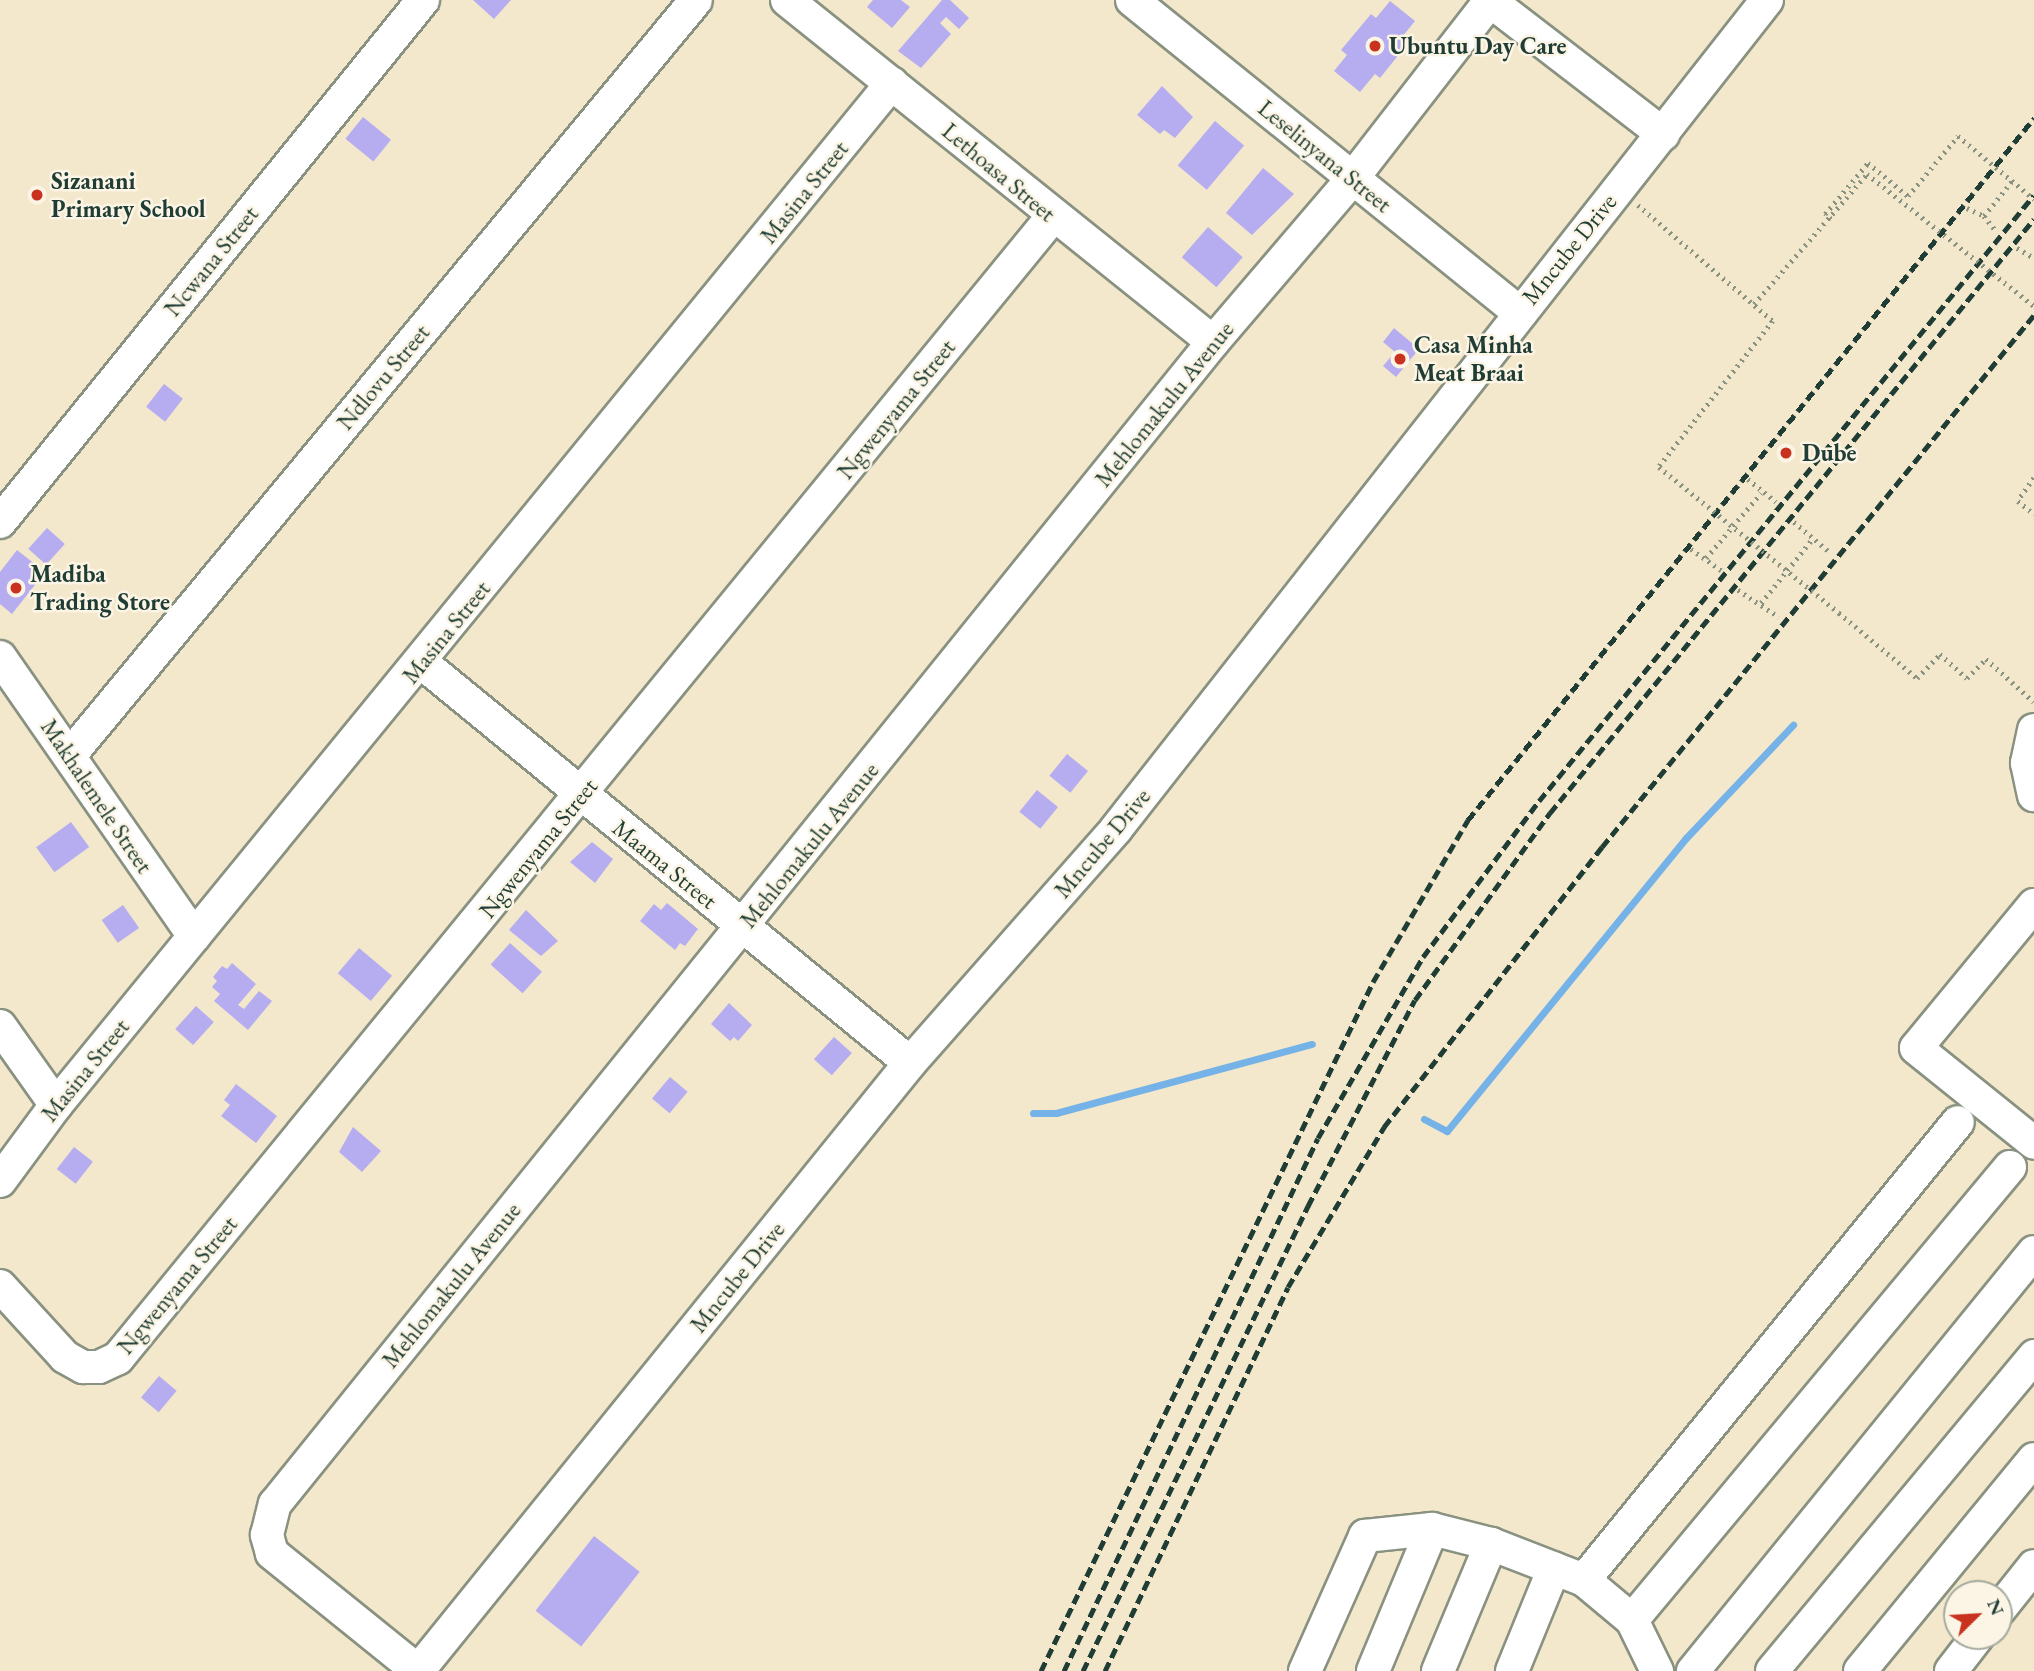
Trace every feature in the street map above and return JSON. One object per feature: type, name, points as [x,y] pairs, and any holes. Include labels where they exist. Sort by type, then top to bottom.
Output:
[{"type":"street","name":"Ncwana Street","points":[[1,517],[423,0]]},
{"type":"street","name":"Ndlovu Street","points":[[71,754],[696,0]]},
{"type":"street","name":"Lethoasa Street","points":[[787,0],[1213,342]]},
{"type":"street","name":"Leselinyana Street","points":[[1132,0],[1518,311]]},
{"type":"street","name":"Mehlomakulu Avenue","points":[[418,1671],[386,1661],[272,1553],[267,1535],[275,1504],[1213,342],[1352,179],[1490,0]]},
{"type":"street","points":[[1490,0],[1663,134]]},
{"type":"street","name":"Mncube Drive","points":[[418,1671],[910,1063],[1116,829],[1518,311],[1663,134],[1767,0]]},
{"type":"street","name":"Masina Street","points":[[0,1181],[55,1105],[421,662],[892,83]]},
{"type":"street","name":"Ngwenyama Street","points":[[0,1286],[65,1357],[83,1367],[99,1367],[118,1359],[1053,216]]},
{"type":"street","name":"Makhalemele Street","points":[[0,657],[71,754],[194,936]]},
{"type":"street","name":"Maama Street","points":[[421,662],[581,796],[910,1063]]},
{"type":"street","points":[[2034,730],[2028,763],[2034,794]]},
{"type":"street","points":[[2034,905],[1916,1048],[2034,1143]]},
{"type":"street","points":[[0,1026],[55,1105]]},
{"type":"street","points":[[1584,1580],[1958,1122]]},
{"type":"street","points":[[1632,1620],[2010,1167]]},
{"type":"street","points":[[1693,1671],[2034,1252]]},
{"type":"street","points":[[1772,1671],[2034,1356]]},
{"type":"street","points":[[1860,1671],[2034,1459]]},
{"type":"street","points":[[1305,1671],[1365,1536],[1432,1529],[1491,1544],[1584,1580],[1632,1620],[1657,1671]]},
{"type":"street","points":[[1373,1671],[1432,1529]]},
{"type":"street","points":[[1438,1671],[1491,1544]]},
{"type":"street","points":[[2013,1592],[2034,1566]]},
{"type":"street","points":[[1512,1671],[1554,1568]]},
{"type":"street","points":[[1951,1671],[1967,1650]]},
{"type":"path","points":[[1831,219],[1825,214],[1868,163],[1908,196],[1958,136],[2034,199]]},
{"type":"path","points":[[1754,304],[1831,219],[1867,174],[2034,306]]},
{"type":"path","points":[[1984,216],[2012,181]]},
{"type":"path","points":[[1618,190],[1773,321],[1691,430],[1659,467],[1917,678],[1940,654],[1967,678],[1986,659],[2034,702]]},
{"type":"path","points":[[1967,208],[1984,216],[1996,231]]},
{"type":"path","points":[[2017,248],[2034,258]]},
{"type":"path","points":[[2034,478],[2018,501],[2034,514]]},
{"type":"path","points":[[1748,479],[1760,493],[1776,502]]},
{"type":"path","points":[[1706,558],[1760,493]]},
{"type":"path","points":[[1794,522],[1831,552]]},
{"type":"path","points":[[1761,603],[1814,538]]},
{"type":"path","points":[[1691,549],[1721,570]]},
{"type":"path","points":[[1738,590],[1779,617]]},
{"type":"building","points":[[473,0],[511,0],[494,19]]},
{"type":"building","points":[[873,0],[901,0],[910,7],[892,28],[867,7]]},
{"type":"building","points":[[942,0],[950,0],[969,18],[959,29],[946,17],[940,23],[951,34],[921,68],[898,51]]},
{"type":"building","name":"Ubuntu Day Care","points":[[1390,1],[1415,21],[1402,37],[1409,42],[1380,78],[1375,74],[1360,92],[1334,71],[1347,55],[1341,50],[1371,14],[1376,18]]},
{"type":"building","points":[[1162,86],[1193,117],[1175,138],[1164,130],[1160,134],[1137,115]]},
{"type":"building","points":[[363,117],[391,140],[373,161],[345,139]]},
{"type":"building","points":[[1215,121],[1244,145],[1207,190],[1178,165]]},
{"type":"building","points":[[1263,168],[1294,194],[1252,235],[1226,213]]},
{"type":"building","points":[[1208,227],[1243,257],[1216,287],[1182,257]]},
{"type":"building","name":"Casa Minha Meat Braai","points":[[1394,328],[1419,349],[1396,377],[1383,366],[1395,352],[1383,342]]},
{"type":"building","points":[[164,384],[183,399],[165,422],[146,407]]},
{"type":"building","points":[[47,528],[65,544],[46,565],[28,549]]},
{"type":"building","name":"Madiba Trading Store","points":[[17,550],[45,572],[12,614],[0,604],[0,572]]},
{"type":"building","points":[[1067,754],[1088,771],[1070,793],[1049,776]]},
{"type":"building","points":[[1037,790],[1058,807],[1040,829],[1019,812]]},
{"type":"building","points":[[71,822],[89,847],[54,872],[36,847]]},
{"type":"building","points":[[592,842],[613,859],[595,883],[570,862]]},
{"type":"building","points":[[667,903],[698,929],[685,946],[680,943],[675,950],[640,921],[654,904],[661,910]]},
{"type":"building","points":[[123,905],[139,928],[118,943],[102,920]]},
{"type":"building","points":[[526,910],[558,941],[541,956],[509,930]]},
{"type":"building","points":[[510,943],[542,972],[523,993],[491,965]]},
{"type":"building","points":[[359,948],[392,976],[371,1001],[338,973]]},
{"type":"building","points":[[232,963],[256,984],[238,1005],[244,1009],[259,991],[272,1001],[248,1030],[214,1001],[220,994],[212,987],[217,981],[213,977],[222,966],[227,969]]},
{"type":"building","points":[[729,1003],[752,1025],[738,1041],[734,1037],[730,1041],[711,1024]]},
{"type":"building","points":[[196,1006],[214,1022],[193,1045],[175,1029]]},
{"type":"building","points":[[834,1037],[852,1053],[832,1075],[814,1059]]},
{"type":"building","points":[[670,1077],[688,1092],[670,1113],[652,1098]]},
{"type":"building","points":[[236,1084],[277,1116],[256,1143],[221,1116],[230,1105],[224,1100]]},
{"type":"building","points":[[353,1127],[381,1151],[362,1172],[339,1152]]},
{"type":"building","points":[[74,1147],[93,1162],[76,1184],[57,1169]]},
{"type":"building","points":[[159,1376],[177,1391],[159,1412],[141,1397]]},
{"type":"building","points":[[594,1536],[640,1572],[581,1647],[536,1611]]},
{"type":"waterway","points":[[1424,1119],[1447,1131],[1686,838],[1793,725]]},
{"type":"waterway","points":[[1033,1113],[1056,1113],[1312,1044]]},
{"type":"railway","points":[[1041,1671],[1373,982],[1468,820],[2034,118]]},
{"type":"railway","points":[[1064,1671],[1318,1138],[1423,957],[1539,801],[2034,195]]},
{"type":"railway","points":[[1083,1671],[1308,1206],[1415,1000],[1550,813],[2034,219]]},
{"type":"railway","points":[[1105,1671],[1288,1287],[1384,1127],[1602,847],[2034,315]]},
{"type":"place","name":"Ubuntu Day Care","points":[[1375,46]]},
{"type":"place","name":"Sizanani Primary School","points":[[37,195]]},
{"type":"place","name":"Casa Minha Meat Braai","points":[[1400,359]]},
{"type":"place","name":"Dube","points":[[1786,453]]},
{"type":"place","name":"Madiba Trading Store","points":[[16,588]]}]
